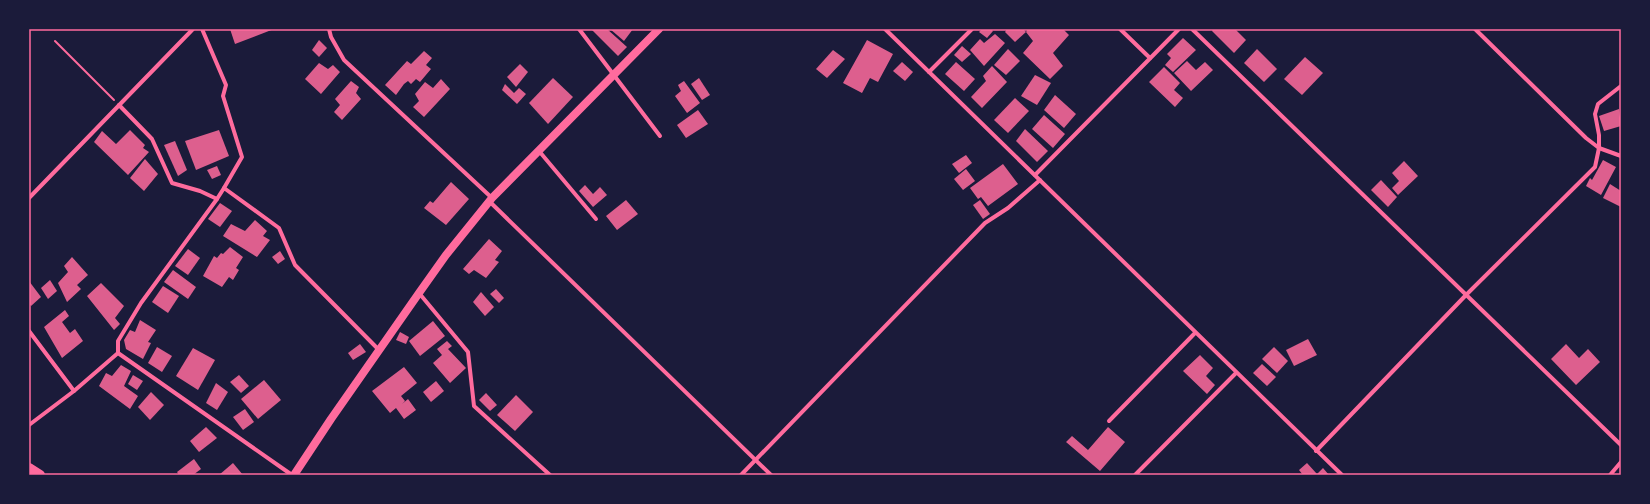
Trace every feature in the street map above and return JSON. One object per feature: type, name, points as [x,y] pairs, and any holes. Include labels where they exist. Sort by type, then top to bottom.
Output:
[{"type":"main road","points":[[293,475],[446,255],[491,200],[659,29]]},
{"type":"main road","points":[[29,468],[40,475]]},
{"type":"street","points":[[29,198],[193,29]]},
{"type":"street","points":[[29,425],[74,391],[118,353],[118,341],[141,303],[224,188],[242,157],[223,96],[226,85],[202,29]]},
{"type":"street","points":[[329,29],[331,37],[344,60],[491,200],[771,475]]},
{"type":"street","points":[[579,29],[660,136]]},
{"type":"street","points":[[885,29],[1342,475]]},
{"type":"street","points":[[929,72],[972,29]]},
{"type":"street","points":[[1120,29],[1150,58]]},
{"type":"street","points":[[1035,175],[1179,29]]},
{"type":"street","points":[[1192,29],[1621,445]]},
{"type":"street","points":[[1475,29],[1586,138],[1599,148],[1621,156]]},
{"type":"street","points":[[1316,451],[1466,295],[1595,166],[1599,148],[1599,135],[1595,114],[1598,104],[1621,86]]},
{"type":"street","points":[[119,105],[152,139],[172,183],[200,190],[216,199]]},
{"type":"street","points":[[539,151],[596,219]]},
{"type":"street","points":[[741,475],[985,223],[1008,208],[1040,180]]},
{"type":"street","points":[[224,188],[279,228],[294,265],[379,350]]},
{"type":"street","points":[[419,293],[468,352],[474,406],[550,475]]},
{"type":"street","points":[[29,331],[74,391]]},
{"type":"street","points":[[1109,421],[1195,333]]},
{"type":"street","points":[[118,353],[293,475]]},
{"type":"street","points":[[1135,475],[1236,373]]},
{"type":"street","points":[[1610,475],[1621,462]]},
{"type":"path","points":[[56,41],[119,105]]},
{"type":"building","points":[[230,29],[274,29],[235,44]]},
{"type":"building","points":[[591,29],[607,29],[627,47],[618,56]]},
{"type":"building","points":[[610,29],[633,29],[624,41]]},
{"type":"building","points":[[982,29],[991,29],[993,31],[987,38],[979,32]]},
{"type":"building","points":[[1007,29],[1023,29],[1026,32],[1015,42],[1005,32]]},
{"type":"building","points":[[1028,29],[1065,29],[1064,30],[1069,35],[1053,53],[1063,66],[1050,79],[1023,53],[1033,41],[1026,32]]},
{"type":"building","points":[[1213,29],[1235,29],[1246,40],[1234,53],[1212,31]]},
{"type":"building","points":[[995,34],[1005,43],[984,66],[970,50],[980,39],[984,43]]},
{"type":"building","points":[[1183,38],[1196,50],[1173,72],[1165,65],[1171,58],[1167,54]]},
{"type":"building","points":[[319,40],[327,48],[319,57],[312,50]]},
{"type":"building","points":[[867,40],[893,54],[878,82],[870,78],[862,93],[843,83]]},
{"type":"building","points":[[962,46],[971,54],[962,62],[954,55]]},
{"type":"building","points":[[1008,49],[1020,61],[1006,75],[994,65]]},
{"type":"building","points":[[1257,49],[1277,69],[1264,82],[1244,63]]},
{"type":"building","points":[[833,50],[845,59],[827,78],[816,69]]},
{"type":"building","points":[[424,51],[432,58],[426,65],[431,69],[420,82],[416,79],[411,84],[408,81],[396,95],[385,85],[407,61],[411,64]]},
{"type":"building","points":[[1305,57],[1323,73],[1302,95],[1284,79]]},
{"type":"building","points":[[1187,61],[1196,70],[1205,62],[1213,70],[1191,91],[1174,73]]},
{"type":"building","points":[[902,62],[913,72],[905,81],[893,71]]},
{"type":"building","points":[[956,62],[975,79],[964,91],[945,74]]},
{"type":"building","points":[[319,63],[328,69],[333,65],[340,72],[321,94],[305,79]]},
{"type":"building","points":[[520,64],[528,72],[516,87],[507,77]]},
{"type":"building","points":[[992,66],[1007,82],[982,108],[971,97],[986,81],[983,76]]},
{"type":"building","points":[[1164,67],[1180,83],[1174,90],[1183,98],[1175,107],[1149,82]]},
{"type":"building","points":[[1035,75],[1051,83],[1037,105],[1021,96]]},
{"type":"building","points":[[553,78],[573,97],[548,124],[529,103]]},
{"type":"building","points":[[699,78],[710,95],[702,100],[691,84]]},
{"type":"building","points":[[441,79],[450,89],[424,117],[413,107],[419,101],[415,94],[425,82],[433,88]]},
{"type":"building","points":[[351,81],[359,87],[356,93],[361,99],[342,120],[334,112],[340,105],[335,99]]},
{"type":"building","points":[[684,81],[700,103],[687,113],[675,96],[681,91],[678,85]]},
{"type":"building","points":[[505,84],[514,93],[519,88],[526,94],[517,104],[502,90]]},
{"type":"building","points":[[1055,95],[1076,114],[1064,128],[1044,110]]},
{"type":"building","points":[[1015,98],[1029,111],[1008,133],[994,120]]},
{"type":"building","points":[[1619,109],[1621,126],[1604,131],[1599,116]]},
{"type":"building","points":[[698,110],[708,124],[686,138],[677,125]]},
{"type":"building","points":[[1044,115],[1065,134],[1053,148],[1032,129]]},
{"type":"building","points":[[1025,129],[1048,151],[1037,162],[1016,141]]},
{"type":"building","points":[[130,130],[145,145],[143,148],[149,152],[128,175],[94,142],[102,131],[116,144]]},
{"type":"building","points":[[219,130],[229,156],[196,170],[185,141]]},
{"type":"building","points":[[175,141],[187,170],[178,176],[164,145]]},
{"type":"building","points":[[966,155],[972,163],[959,173],[952,164]]},
{"type":"building","points":[[145,159],[158,174],[144,191],[130,178]]},
{"type":"building","points":[[1603,160],[1616,167],[1601,195],[1586,186],[1590,178],[1592,180]]},
{"type":"building","points":[[1404,161],[1418,176],[1398,195],[1392,188],[1399,181],[1392,173]]},
{"type":"building","points":[[1003,164],[1018,184],[988,206],[981,197],[978,199],[970,188]]},
{"type":"building","points":[[217,166],[221,175],[212,179],[207,170]]},
{"type":"building","points":[[966,169],[975,181],[963,190],[954,179]]},
{"type":"building","points":[[1381,180],[1397,197],[1388,207],[1371,190]]},
{"type":"building","points":[[451,182],[469,199],[446,225],[424,208],[430,201],[433,203]]},
{"type":"building","points":[[1610,184],[1621,191],[1621,207],[1603,198]]},
{"type":"building","points":[[585,185],[593,194],[600,187],[607,195],[593,207],[579,191]]},
{"type":"building","points":[[626,200],[638,214],[617,230],[606,216]]},
{"type":"building","points":[[980,200],[990,214],[983,219],[973,205]]},
{"type":"building","points":[[220,203],[232,211],[220,227],[208,219]]},
{"type":"building","points":[[255,220],[267,231],[263,236],[270,240],[257,257],[223,236],[231,224],[245,231]]},
{"type":"building","points":[[489,239],[502,251],[495,260],[499,262],[486,278],[474,270],[469,274],[463,269]]},
{"type":"building","points":[[230,247],[243,257],[236,268],[239,270],[233,280],[229,277],[222,287],[203,276],[214,256],[217,258],[221,253],[223,254]]},
{"type":"building","points":[[188,249],[200,258],[188,275],[175,266]]},
{"type":"building","points":[[280,251],[285,259],[278,264],[272,257]]},
{"type":"building","points":[[72,257],[88,275],[77,285],[81,289],[67,302],[58,283],[68,272],[64,266]]},
{"type":"building","points":[[173,270],[196,287],[188,299],[164,282]]},
{"type":"building","points":[[50,280],[57,291],[48,299],[41,288]]},
{"type":"building","points":[[29,281],[41,297],[31,306],[29,303]]},
{"type":"building","points":[[101,283],[124,306],[115,318],[120,324],[114,330],[87,296]]},
{"type":"building","points":[[163,286],[179,296],[168,313],[152,302]]},
{"type":"building","points":[[496,289],[504,298],[499,303],[490,294]]},
{"type":"building","points":[[481,292],[494,307],[485,316],[473,302]]},
{"type":"building","points":[[65,310],[69,316],[62,322],[70,333],[75,329],[83,341],[62,358],[44,327]]},
{"type":"building","points":[[140,320],[156,330],[148,342],[151,343],[143,359],[126,349],[124,340],[130,330],[135,332]]},
{"type":"building","points":[[433,321],[445,336],[420,356],[409,341]]},
{"type":"building","points":[[400,332],[409,337],[406,344],[396,340]]},
{"type":"building","points":[[1308,339],[1317,355],[1294,366],[1286,350]]},
{"type":"building","points":[[447,341],[452,346],[448,349],[466,368],[450,383],[433,363],[442,355],[437,349]]},
{"type":"building","points":[[360,344],[366,352],[353,360],[348,353]]},
{"type":"building","points":[[1566,344],[1579,358],[1588,349],[1600,362],[1576,385],[1551,359]]},
{"type":"building","points":[[157,347],[172,356],[162,372],[148,363]]},
{"type":"building","points":[[1274,347],[1288,361],[1277,373],[1262,359]]},
{"type":"building","points":[[193,348],[215,360],[198,390],[176,376]]},
{"type":"building","points":[[1200,355],[1213,368],[1206,376],[1215,385],[1207,394],[1183,371]]},
{"type":"building","points":[[1262,364],[1276,377],[1267,386],[1253,373]]},
{"type":"building","points":[[121,365],[131,371],[124,386],[138,396],[130,409],[99,386],[106,373],[112,376]]},
{"type":"building","points":[[404,367],[417,383],[401,396],[405,401],[402,404],[408,399],[416,410],[404,419],[396,408],[390,413],[372,391]]},
{"type":"building","points":[[133,375],[143,381],[137,390],[128,384]]},
{"type":"building","points":[[239,375],[249,386],[241,393],[230,382]]},
{"type":"building","points":[[264,380],[281,400],[258,419],[241,399]]},
{"type":"building","points":[[436,381],[444,391],[431,402],[423,392]]},
{"type":"building","points":[[216,383],[228,392],[217,410],[206,403]]},
{"type":"building","points":[[151,392],[164,405],[150,420],[138,407]]},
{"type":"building","points":[[486,393],[497,405],[490,411],[479,400]]},
{"type":"building","points":[[516,395],[533,412],[515,431],[497,415]]},
{"type":"building","points":[[245,409],[254,422],[243,430],[233,417]]},
{"type":"building","points":[[206,427],[217,438],[199,452],[190,441]]},
{"type":"building","points":[[1108,427],[1125,442],[1100,471],[1066,442],[1072,436],[1088,450]]},
{"type":"building","points":[[194,459],[201,469],[193,475],[179,475],[177,472]]},
{"type":"building","points":[[233,463],[243,475],[219,475]]},
{"type":"building","points":[[1307,463],[1317,474],[1323,468],[1329,475],[1303,475],[1299,470]]}]
